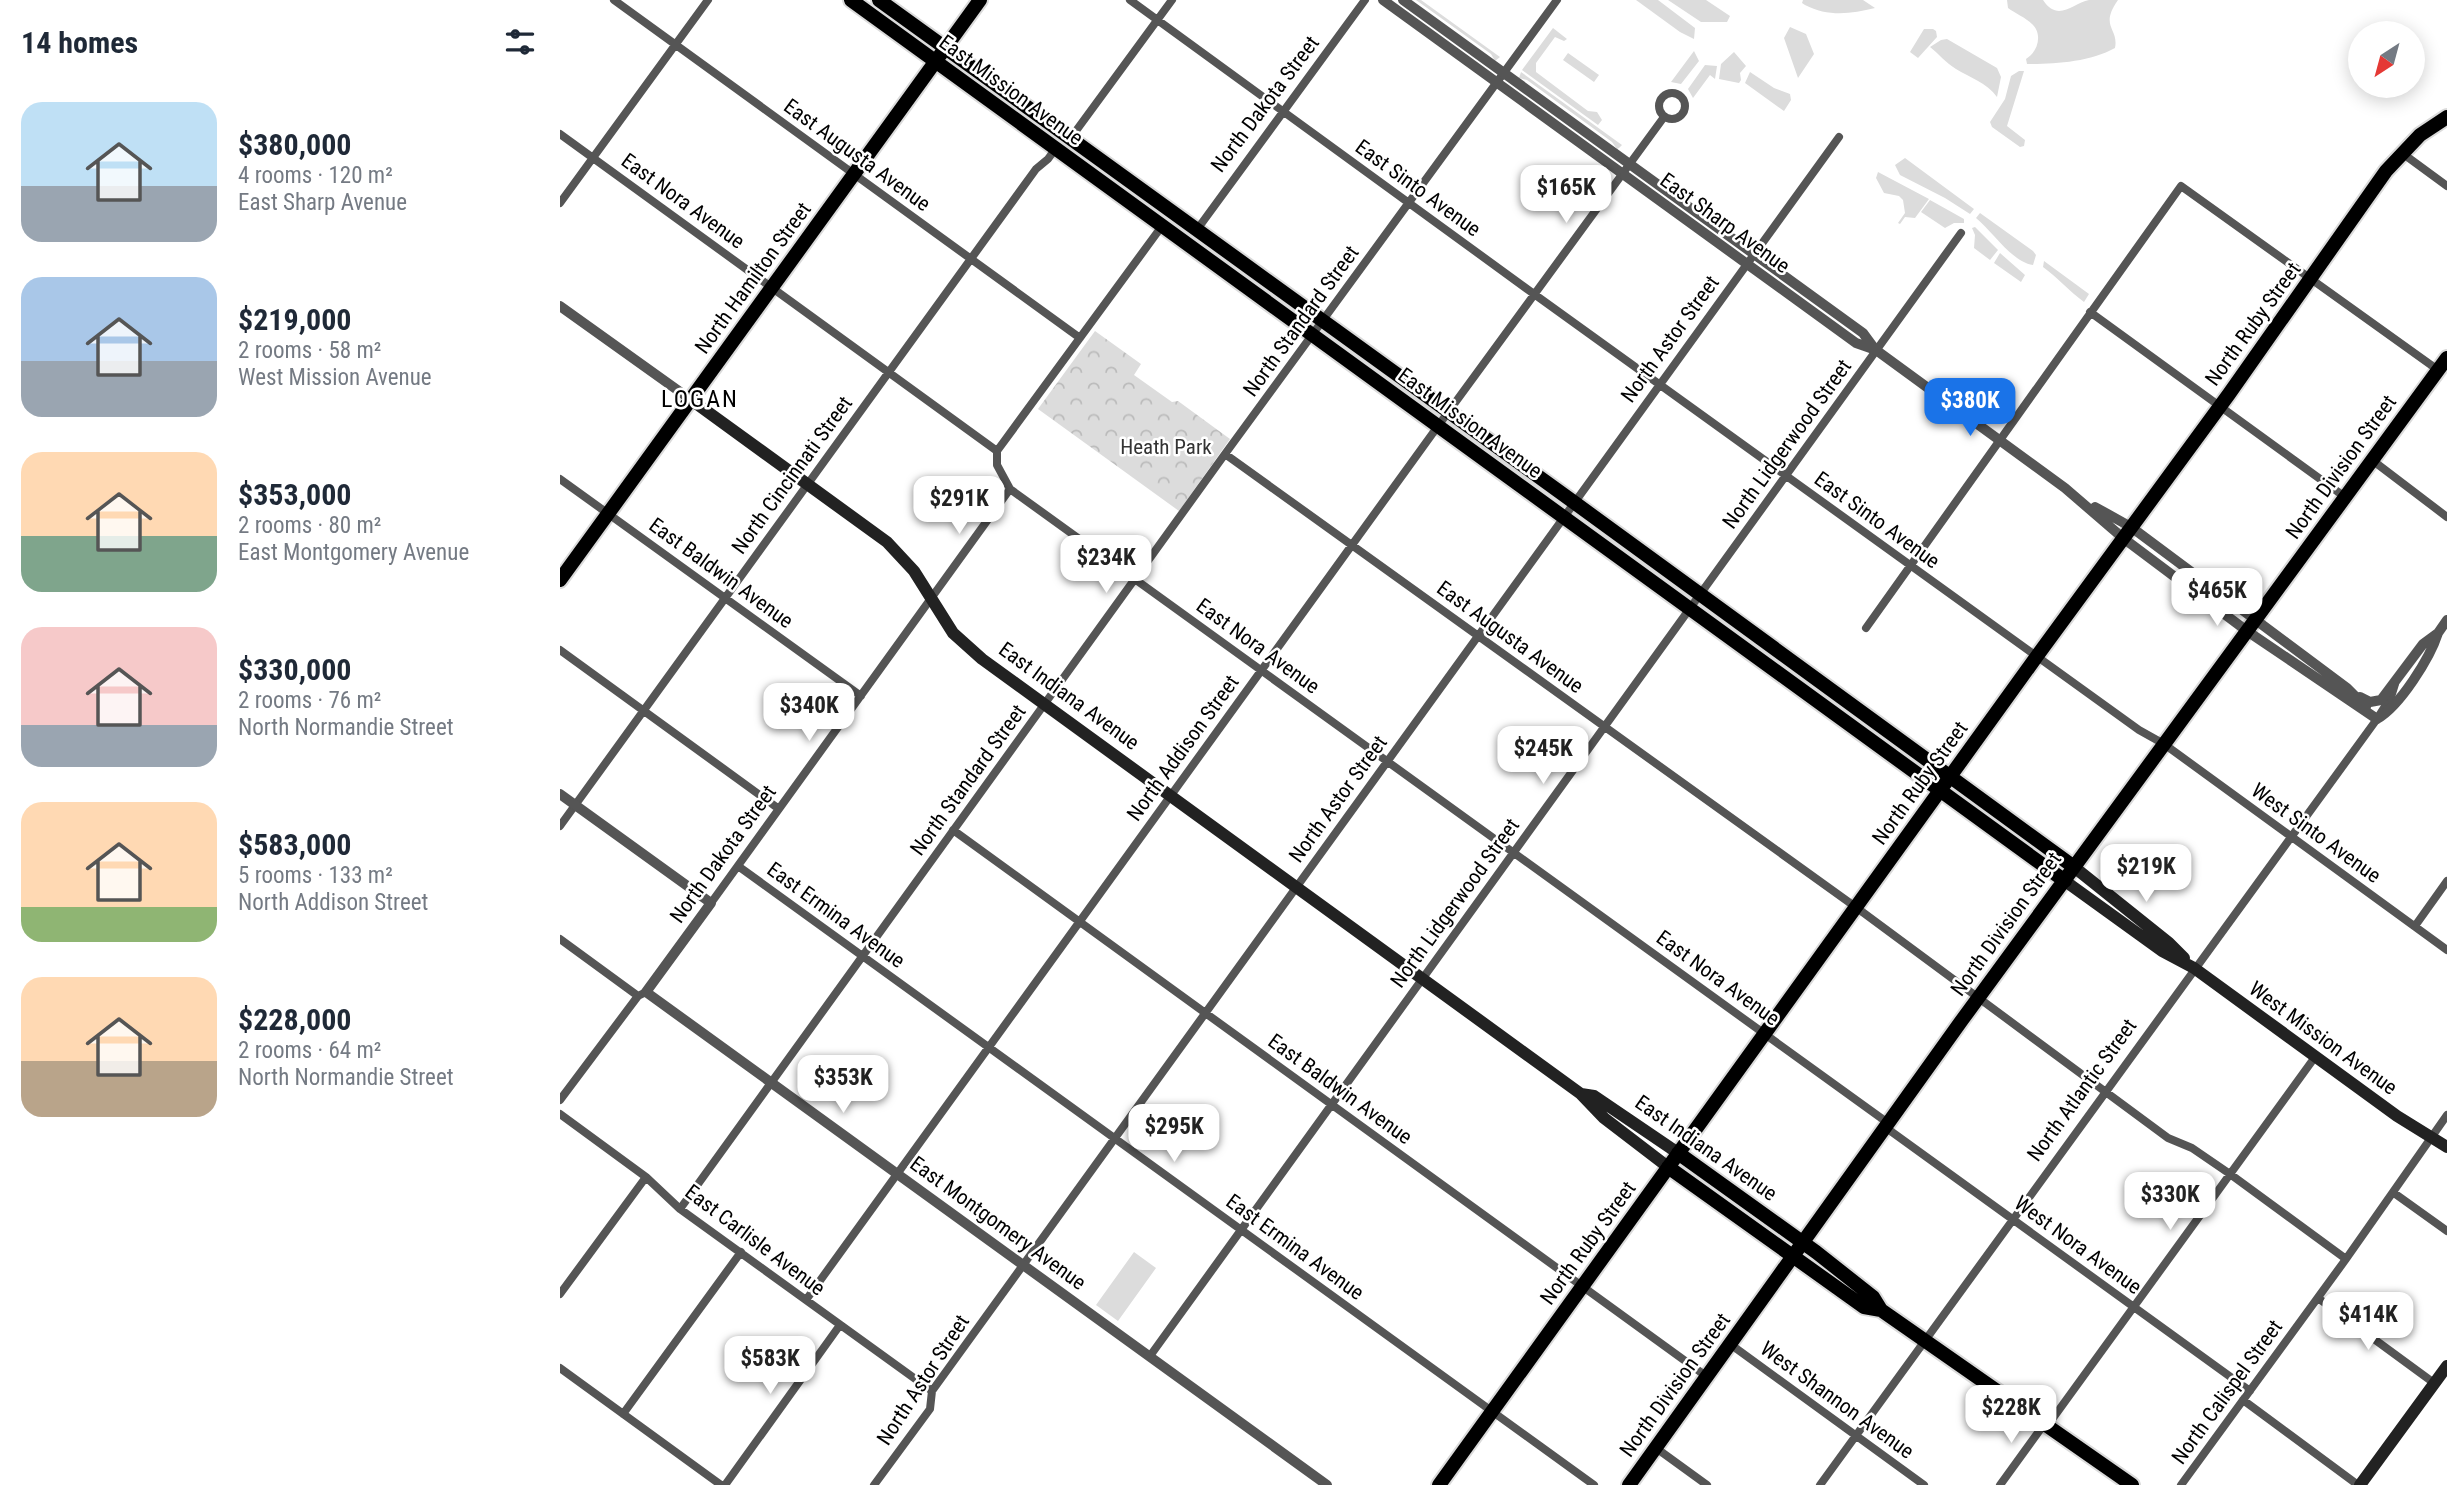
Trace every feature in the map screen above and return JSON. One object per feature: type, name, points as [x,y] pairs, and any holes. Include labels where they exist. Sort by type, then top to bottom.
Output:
[{"type":"main road","name":"East Mission Avenue","points":[[851,0],[2064,881]]},
{"type":"main road","name":"East Mission Avenue","points":[[879,0],[2074,867]]},
{"type":"main road","name":"North Hamilton Street","points":[[560,580],[980,0]]},
{"type":"main road","points":[[1009,114],[1032,122],[1055,139],[1070,139]]},
{"type":"main road","name":"North Ruby Street","points":[[1439,1485],[2037,656],[2220,407],[2372,191],[2420,135],[2447,117]]},
{"type":"main road","name":"North Division Street","points":[[1629,1485],[1978,998],[2447,358]]},
{"type":"main road","name":"East Indiana Avenue","points":[[690,399],[887,542],[914,571],[953,634],[982,659],[1581,1094],[1604,1118],[1668,1167],[1864,1307],[1881,1310]]},
{"type":"main road","name":"West Mission Avenue","points":[[2074,867],[2169,943],[2194,968]]},
{"type":"main road","name":"West Mission Avenue","points":[[2064,881],[2162,951],[2194,968],[2397,1116],[2447,1147]]},
{"type":"main road","name":"East Indiana Avenue","points":[[1581,1094],[1594,1096],[1678,1153],[1873,1297],[1881,1310]]},
{"type":"main road","name":"West Mission Avenue","points":[[2431,1137],[2447,1139]]},
{"type":"main road","points":[[1881,1310],[2132,1485]]},
{"type":"main road","points":[[2359,1485],[2447,1366]]},
{"type":"street","name":"East Augusta Avenue","points":[[614,0],[1080,338]]},
{"type":"street","points":[[560,203],[708,0]]},
{"type":"street","name":"East Sinto Avenue","points":[[1130,0],[1785,476],[2139,730],[2164,744]]},
{"type":"street","points":[[1070,139],[1172,0]]},
{"type":"street","name":"North Dakota Street","points":[[1196,231],[1365,0]]},
{"type":"street","name":"East Sharp Avenue","points":[[1383,0],[1501,77]]},
{"type":"street","name":"East Sharp Avenue","points":[[1403,0],[1501,77],[1750,259],[1857,343],[1876,350],[2377,719]]},
{"type":"street","name":"North Standard Street","points":[[680,1209],[1225,454],[1557,0]]},
{"type":"street","name":"North Addison Street","points":[[806,1300],[1447,412],[1664,117]]},
{"type":"street","name":"East Nora Avenue","points":[[560,134],[997,451]]},
{"type":"street","name":"North Astor Street","points":[[874,1485],[930,1409],[932,1391],[1839,137]]},
{"type":"street","name":"North Cincinnati Street","points":[[560,826],[1036,169],[1056,148]]},
{"type":"street","points":[[2402,153],[2447,186]]},
{"type":"street","points":[[1866,628],[2181,186],[2438,370]]},
{"type":"street","points":[[1010,489],[997,465],[997,451],[1080,338],[1167,230],[1182,220]]},
{"type":"street","name":"North Lidgerwood Street","points":[[1150,1356],[1961,233]]},
{"type":"street","name":"East Indiana Avenue","points":[[560,306],[690,399]]},
{"type":"street","points":[[2091,312],[2345,497]]},
{"type":"street","name":"East Augusta Avenue","points":[[1225,454],[1857,908],[2168,1138],[2192,1148],[2346,1259]]},
{"type":"street","points":[[2372,460],[2447,517]]},
{"type":"street","name":"East Baldwin Avenue","points":[[560,479],[861,696]]},
{"type":"street","name":"North Dakota Street","points":[[560,1100],[711,903],[1010,489]]},
{"type":"street","name":"East Nora Avenue","points":[[1010,489],[1514,851],[1887,1125]]},
{"type":"street","points":[[2437,507],[2447,511]]},
{"type":"street","name":"North Atlantic Street","points":[[2377,719],[2390,709],[2419,670],[2447,620]]},
{"type":"street","name":"East Sharp Avenue","points":[[2251,625],[2347,688],[2377,719]]},
{"type":"street","name":"North Atlantic Street","points":[[1820,1485],[2377,719],[2391,697],[2397,680],[2423,644],[2438,633]]},
{"type":"street","points":[[560,650],[779,808]]},
{"type":"street","points":[[2347,688],[2370,702],[2375,702],[2386,696],[2397,680]]},
{"type":"street","name":"West Sinto Avenue","points":[[2164,744],[2447,950]]},
{"type":"street","points":[[560,794],[711,903]]},
{"type":"street","name":"East Baldwin Avenue","points":[[953,830],[1706,1376]]},
{"type":"street","name":"East Ermina Avenue","points":[[738,866],[1594,1485]]},
{"type":"street","points":[[2414,926],[2447,881]]},
{"type":"street","name":"East Montgomery Avenue","points":[[560,939],[772,1083],[1327,1485]]},
{"type":"street","points":[[2000,1485],[2315,1057]]},
{"type":"street","name":"East Carlisle Avenue","points":[[560,1114],[646,1177],[680,1209],[932,1391]]},
{"type":"street","name":"North Calispel Street","points":[[2180,1485],[2394,1193],[2447,1115]]},
{"type":"street","name":"West Nora Avenue","points":[[1887,1125],[2250,1391]]},
{"type":"street","points":[[560,1294],[646,1177]]},
{"type":"street","points":[[2394,1193],[2447,1231]]},
{"type":"street","points":[[623,1414],[741,1252]]},
{"type":"street","points":[[2318,1297],[2434,1383]]},
{"type":"street","points":[[560,1368],[723,1485],[840,1325]]},
{"type":"street","name":"West Shannon Avenue","points":[[1730,1344],[1924,1485]]},
{"type":"street","points":[[2243,1400],[2359,1485]]},
{"type":"street","points":[[1656,1448],[1707,1485]]},
{"type":"green space","points":[[1416,0],[1421,0],[1500,57],[1495,61],[1491,54]]},
{"type":"green space","points":[[1636,0],[1658,0],[1695,28],[1694,39],[1680,32]]},
{"type":"green space","points":[[1668,0],[1706,0],[1730,16],[1727,22],[1701,22]]},
{"type":"green space","points":[[1803,0],[1863,0],[1875,8],[1831,13],[1805,5]]},
{"type":"green space","points":[[2007,0],[2043,0],[2049,7],[2060,11],[2089,0],[2118,0],[2110,16],[2115,48],[2084,59],[2027,64],[2026,59],[2038,43],[2037,33],[2030,22],[2008,8]]},
{"type":"green space","points":[[1790,27],[1806,34],[1814,54],[1798,78],[1784,38]]},
{"type":"green space","points":[[1553,28],[1567,39],[1564,41],[1555,37],[1536,63],[1536,72],[1588,111],[1597,112],[1602,120],[1598,125],[1522,70]]},
{"type":"green space","points":[[1924,29],[1933,29],[1937,37],[1918,58],[1910,52]]},
{"type":"green space","points":[[1947,39],[1997,68],[2001,77],[1997,97],[1983,84],[1952,67],[1930,47]]},
{"type":"green space","points":[[1694,51],[1699,61],[1681,84],[1671,82]]},
{"type":"green space","points":[[1734,52],[1746,66],[1740,73],[1739,83],[1719,79],[1721,64]]},
{"type":"green space","points":[[1568,53],[1599,75],[1594,82],[1563,60]]},
{"type":"green space","points":[[1705,65],[1717,66],[1715,79],[1710,75],[1693,98],[1688,89]]},
{"type":"green space","points":[[2024,71],[2007,126],[2025,140],[2024,146],[2020,147],[1992,127],[1990,122],[2005,99],[2011,76]]},
{"type":"green space","points":[[1521,72],[1622,145],[1617,149],[1612,142],[1527,80],[1519,78]]},
{"type":"green space","points":[[1750,72],[1774,88],[1790,94],[1791,100],[1784,111],[1745,83]]},
{"type":"green space","points":[[1905,158],[1974,209],[1970,214],[1900,175],[1895,165]]},
{"type":"green space","points":[[1878,172],[1929,199],[1915,218],[1905,217],[1898,223],[1905,213],[1903,200],[1899,196],[1884,193],[1876,178]]},
{"type":"green space","points":[[1930,200],[1964,219],[1964,223],[1954,223],[1945,228],[1921,212]]},
{"type":"green space","points":[[1980,213],[2033,251],[2036,255],[2033,265],[2025,263],[2003,246],[1976,218]]},
{"type":"green space","points":[[1975,227],[1998,250],[1990,260],[1974,248],[1975,235],[1972,228]]},
{"type":"green space","points":[[2000,253],[2025,275],[2021,282],[1994,263]]},
{"type":"green space","points":[[2044,261],[2089,294],[2084,302],[2043,267]]},
{"type":"green space","name":"Heath Park","points":[[1095,331],[1141,364],[1134,375],[1172,402],[1178,401],[1230,439],[1179,511],[1038,409]]},
{"type":"green space","points":[[1134,1252],[1156,1268],[1118,1321],[1096,1305]]},
{"type":"district","name":"LOGAN","points":[[700,399]]}]
